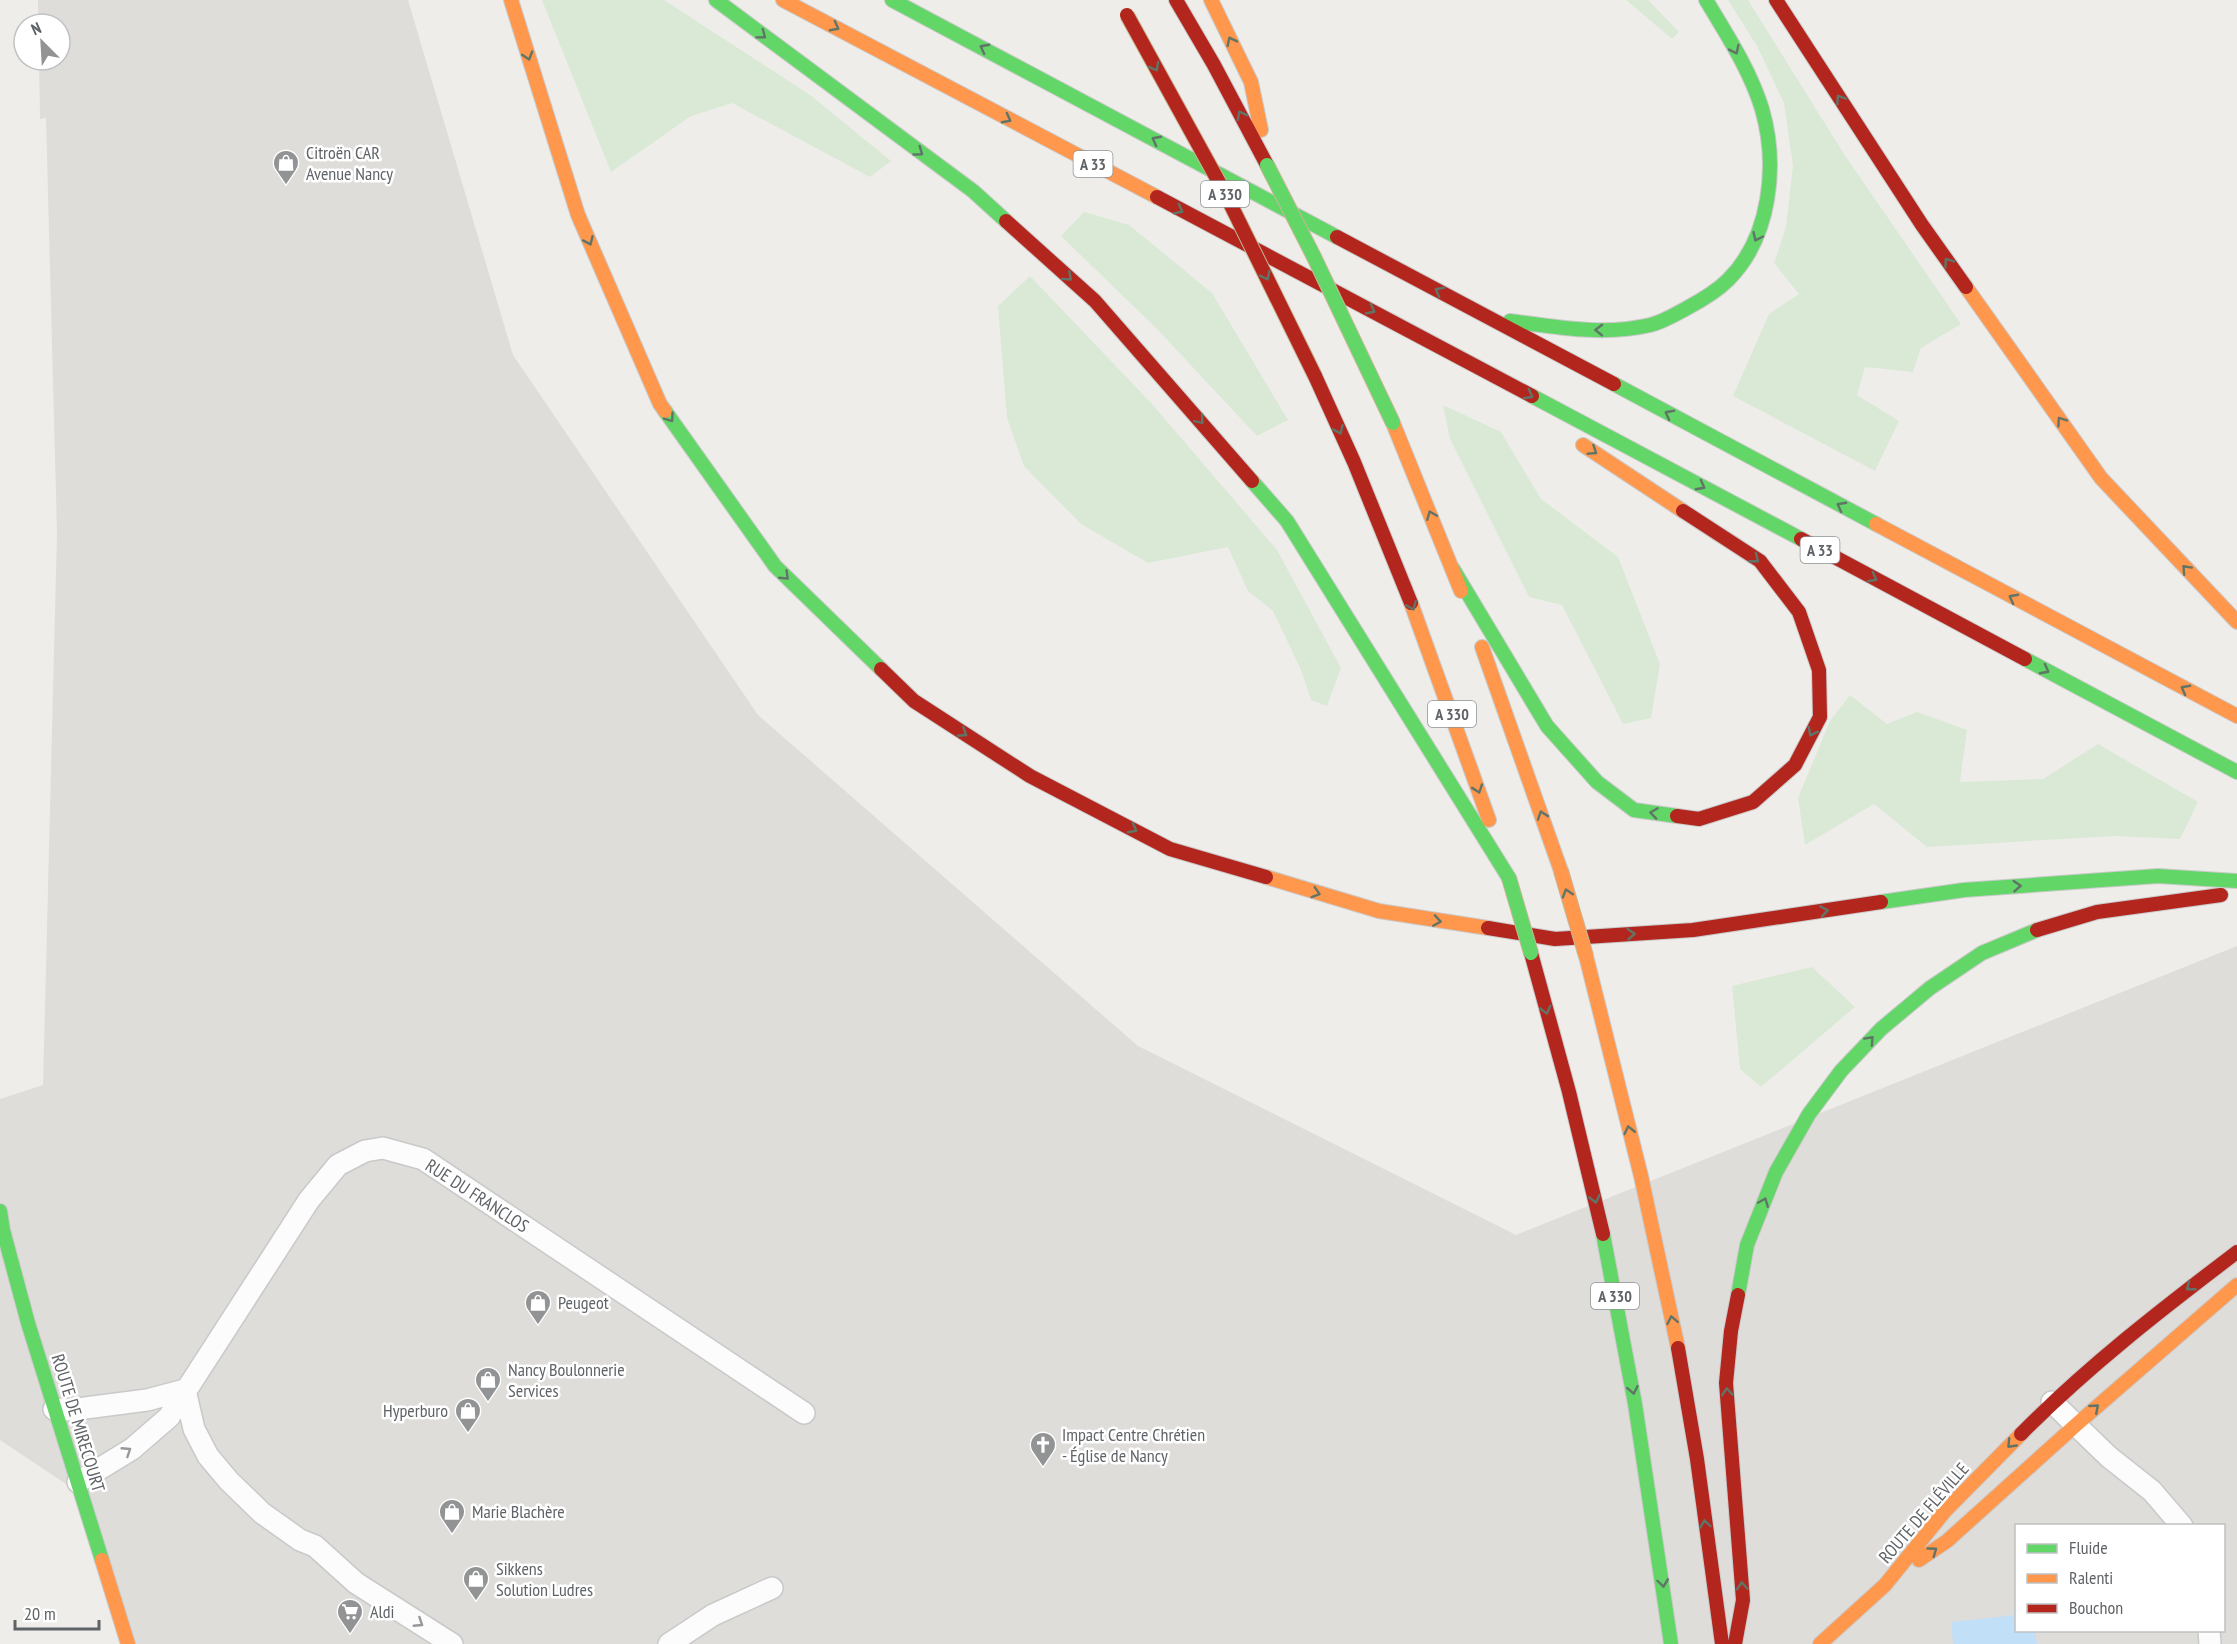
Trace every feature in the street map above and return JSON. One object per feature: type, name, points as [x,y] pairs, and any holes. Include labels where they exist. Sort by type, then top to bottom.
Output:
[{"type":"main road","points":[[511,0],[578,215],[660,404],[775,566],[914,701],[1030,776],[1160,844],[1170,849],[1379,911],[1555,939],[1693,930],[1964,890],[2158,876],[2237,881]]},
{"type":"main road","points":[[716,0],[973,191],[1095,301],[1287,521],[1509,878]]},
{"type":"main road","name":"A 33","points":[[783,0],[1403,327],[2237,772]]},
{"type":"main road","points":[[892,0],[2237,716]]},
{"type":"main road","points":[[902,0],[920,15]]},
{"type":"main road","name":"A 330","points":[[1118,0],[1226,195],[1315,376],[1358,472],[1422,629],[1509,878],[1569,1092],[1602,1229],[1635,1404],[1671,1644]]},
{"type":"main road","name":"A 330","points":[[1176,0],[1214,65],[1267,165],[1314,257],[1393,423],[1453,569],[1500,695],[1561,871],[1586,956],[1656,1245],[1685,1387],[1722,1644]]},
{"type":"main road","points":[[1211,0],[1251,82],[1267,165]]},
{"type":"main road","points":[[1491,318],[1605,331],[1652,325],[1694,306],[1721,288],[1740,268],[1763,225],[1768,199],[1769,171],[1765,126],[1754,89],[1733,44],[1706,0]]},
{"type":"main road","points":[[1776,0],[1922,225],[2101,478],[2237,622]]},
{"type":"main road","points":[[1403,327],[1532,412]]},
{"type":"main road","points":[[1453,569],[1547,726],[1597,782],[1634,810],[1699,819],[1753,802],[1795,765],[1820,717],[1819,670],[1799,612],[1760,561],[1572,438]]},
{"type":"main road","points":[[1736,1644],[1743,1600],[1726,1383],[1731,1331],[1747,1245],[1776,1172],[1809,1114],[1841,1071],[1881,1029],[1930,988],[1982,953],[2045,927],[2097,912],[2237,893]]},
{"type":"main road","name":"ROUTE DE MIRECOURT","points":[[0,1211],[28,1323],[128,1644]]},
{"type":"main road","name":"ROUTE DE FLÉVILLE","points":[[1820,1644],[1885,1585],[1945,1511],[2052,1402],[2151,1318],[2237,1252]]},
{"type":"main road","points":[[1885,1585],[1947,1540],[2237,1285]]},
{"type":"street","name":"RUE DU FRANCLOS","points":[[78,1482],[151,1434],[169,1417],[309,1200],[338,1164],[365,1151],[383,1148],[423,1159],[804,1413]]},
{"type":"street","points":[[54,1408],[70,1410],[147,1400],[185,1390],[194,1429],[208,1455],[229,1481],[262,1513],[300,1539],[315,1546],[356,1583],[452,1644]]},
{"type":"street","points":[[2052,1402],[2109,1457],[2152,1491],[2180,1524]]},
{"type":"street","points":[[669,1644],[713,1615],[772,1588]]},
{"type":"shaded area","points":[[38,0],[408,0],[513,355],[758,715],[1138,1046],[1516,1235],[2237,946],[2237,1644],[133,1644],[84,1496],[0,1440],[0,1099],[43,1085],[57,533],[46,118],[40,119],[39,72],[72,72],[72,12],[38,12]]},
{"type":"green space","points":[[542,0],[664,0],[810,95],[891,161],[870,177],[732,103],[691,116],[611,172]]},
{"type":"green space","points":[[1626,0],[1648,0],[1679,32],[1672,39]]},
{"type":"green space","points":[[1728,0],[1748,0],[1844,154],[1961,324],[1921,348],[1913,372],[1865,367],[1857,395],[1899,421],[1875,471],[1733,396],[1769,314],[1799,294],[1774,263],[1786,227],[1793,166],[1784,103],[1757,46]]},
{"type":"green space","points":[[1084,212],[1129,225],[1212,293],[1288,420],[1257,436],[1158,330],[1061,236]]},
{"type":"green space","points":[[1030,276],[1152,404],[1277,550],[1341,668],[1327,706],[1311,700],[1301,670],[1273,611],[1248,591],[1228,547],[1148,563],[1081,524],[1024,466],[1007,418],[998,306]]},
{"type":"green space","points":[[1443,405],[1501,432],[1541,499],[1618,557],[1660,664],[1651,718],[1623,724],[1562,605],[1529,597],[1450,439]]},
{"type":"green space","points":[[1850,695],[1887,724],[1917,712],[1967,730],[1960,782],[2043,779],[2098,744],[2198,802],[2180,839],[2115,836],[1927,847],[1874,804],[1805,845],[1798,798],[1830,721]]},
{"type":"green space","points":[[1812,967],[1855,1007],[1761,1087],[1740,1069],[1732,986]]},
{"type":"water","points":[[2015,1615],[2015,1632],[2035,1632],[2037,1644],[1953,1644],[1951,1622]]},
{"type":"traffic: fast","points":[[716,0],[973,191],[1006,221]]},
{"type":"traffic: fast","points":[[892,0],[1337,237]]},
{"type":"traffic: fast","points":[[1510,321],[1598,330],[1650,325],[1669,318],[1709,296],[1728,280],[1742,263],[1754,243],[1767,199],[1770,176],[1767,131],[1762,109],[1751,80],[1706,0]]},
{"type":"traffic: fast","points":[[1267,165],[1314,257],[1393,423]]},
{"type":"traffic: fast","points":[[1614,384],[1876,524]]},
{"type":"traffic: fast","points":[[1532,396],[1801,539]]},
{"type":"traffic: fast","points":[[665,411],[775,566],[881,669]]},
{"type":"traffic: fast","points":[[1252,481],[1287,521],[1509,878]]},
{"type":"traffic: fast","points":[[1453,569],[1547,726],[1597,782],[1634,810],[1677,816]]},
{"type":"traffic: fast","points":[[2025,659],[2237,772]]},
{"type":"traffic: fast","points":[[1881,902],[1964,890],[2158,876],[2237,881]]},
{"type":"traffic: fast","points":[[1509,878],[1531,953]]},
{"type":"traffic: fast","points":[[1738,1295],[1747,1245],[1776,1172],[1809,1114],[1841,1071],[1881,1029],[1930,988],[1982,953],[2037,930]]},
{"type":"traffic: fast","points":[[0,1211],[28,1323],[102,1560]]},
{"type":"traffic: fast","points":[[1603,1234],[1635,1404],[1671,1644]]},
{"type":"traffic: slow","points":[[511,0],[578,215],[665,411]]},
{"type":"traffic: slow","points":[[783,0],[1157,197]]},
{"type":"traffic: slow","points":[[1211,0],[1251,82],[1261,130]]},
{"type":"traffic: slow","points":[[1966,287],[2101,478],[2237,622]]},
{"type":"traffic: slow","points":[[1393,423],[1461,591]]},
{"type":"traffic: slow","points":[[1583,445],[1683,511]]},
{"type":"traffic: slow","points":[[1876,524],[2237,716]]},
{"type":"traffic: slow","points":[[1411,603],[1489,820]]},
{"type":"traffic: slow","points":[[1482,647],[1561,871]]},
{"type":"traffic: slow","points":[[1561,871],[1586,956]]},
{"type":"traffic: slow","points":[[1266,877],[1379,911],[1488,928]]},
{"type":"traffic: slow","points":[[1586,956],[1641,1176],[1678,1348]]},
{"type":"traffic: slow","points":[[1919,1560],[1947,1541],[2237,1285]]},
{"type":"traffic: slow","points":[[1820,1644],[1885,1585],[1945,1511],[2021,1434]]},
{"type":"traffic: slow","points":[[102,1560],[128,1644]]},
{"type":"traffic: jam","points":[[1176,0],[1214,65],[1267,165]]},
{"type":"traffic: jam","points":[[1776,0],[1922,225],[1966,287]]},
{"type":"traffic: jam","points":[[1127,15],[1226,195],[1315,376]]},
{"type":"traffic: jam","points":[[1157,197],[1532,396]]},
{"type":"traffic: jam","points":[[1006,221],[1095,301],[1252,481]]},
{"type":"traffic: jam","points":[[1337,237],[1614,384]]},
{"type":"traffic: jam","points":[[1315,376],[1354,462],[1411,603]]},
{"type":"traffic: jam","points":[[1677,816],[1699,819],[1753,802],[1795,765],[1820,717],[1819,670],[1799,612],[1760,561],[1683,511]]},
{"type":"traffic: jam","points":[[1801,539],[2025,659]]},
{"type":"traffic: jam","points":[[881,669],[914,701],[1030,776],[1170,849],[1266,877]]},
{"type":"traffic: jam","points":[[2037,930],[2097,912],[2221,895]]},
{"type":"traffic: jam","points":[[1488,928],[1555,939],[1693,930],[1881,902]]},
{"type":"traffic: jam","points":[[1531,953],[1569,1092],[1603,1234]]},
{"type":"traffic: jam","points":[[2021,1434],[2099,1362],[2237,1252]]},
{"type":"traffic: jam","points":[[1735,1644],[1743,1600],[1726,1383],[1731,1331],[1738,1295]]},
{"type":"traffic: jam","points":[[1678,1348],[1697,1459],[1722,1644]]},
{"type":"place","name":"Citroën CAR Avenue Nancy","points":[[286,186]]},
{"type":"place","name":"Peugeot","points":[[538,1326]]},
{"type":"place","name":"Nancy Boulonnerie Services","points":[[488,1403]]},
{"type":"place","name":"Hyperburo","points":[[468,1434]]},
{"type":"place","name":"Impact Centre Chrétien - Église de Nancy","points":[[1043,1468]]},
{"type":"place","name":"Marie Blachère","points":[[452,1535]]},
{"type":"place","name":"Sikkens Solution Ludres","points":[[476,1602]]},
{"type":"place","name":"Aldi","points":[[350,1635]]}]
